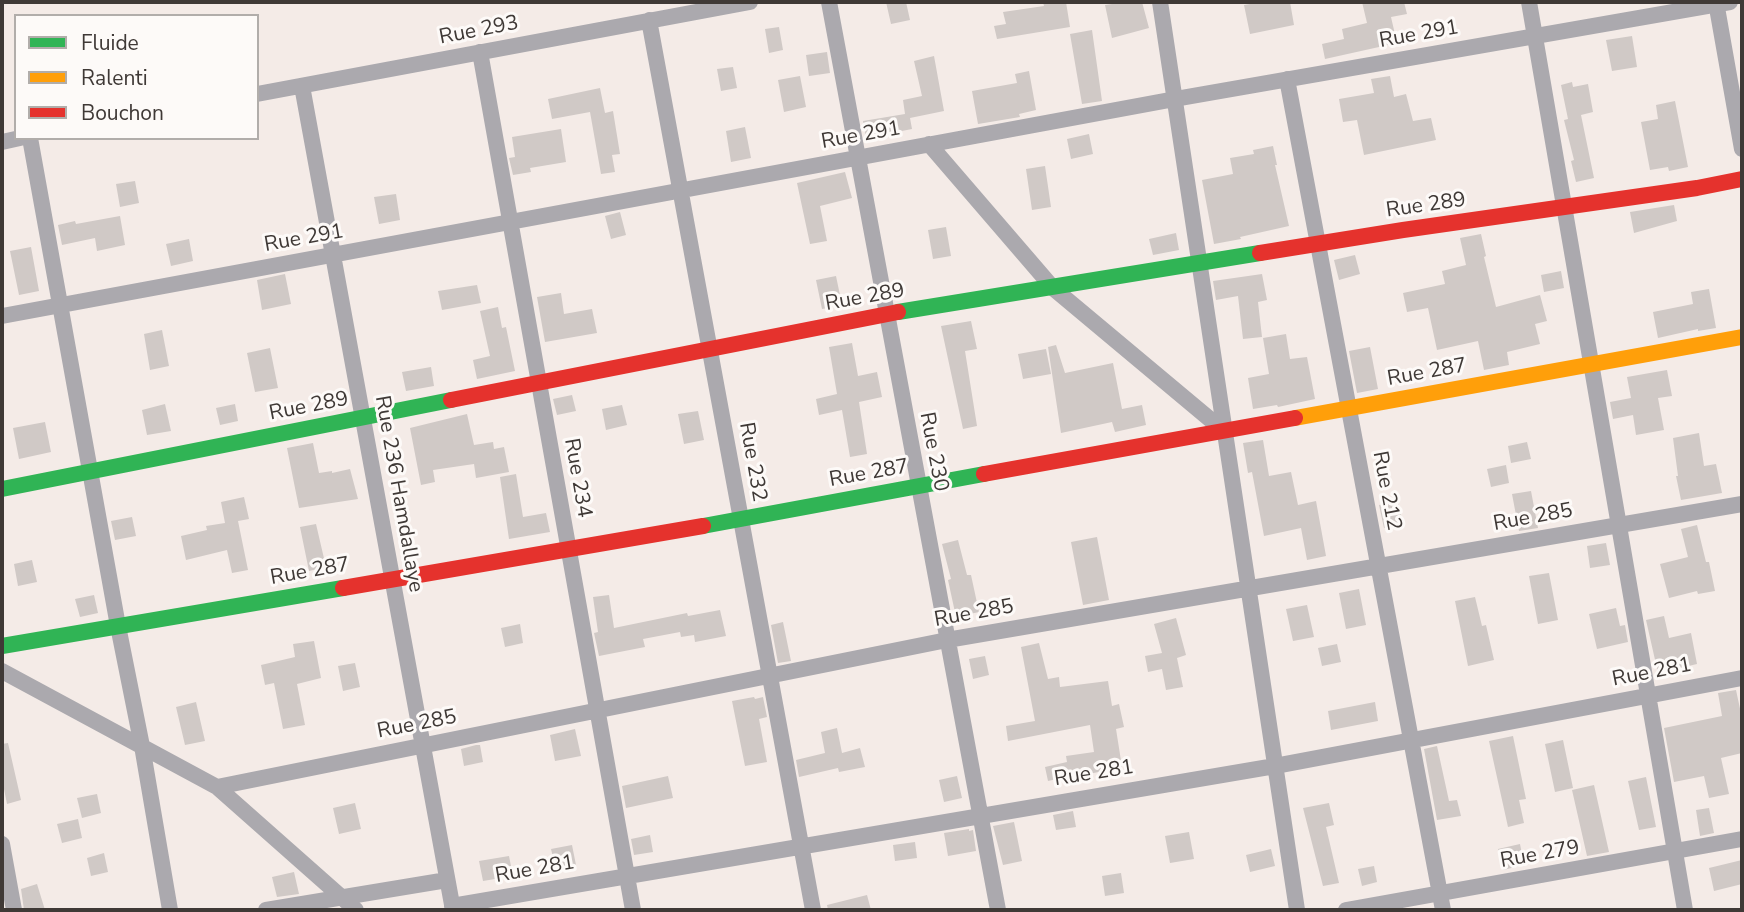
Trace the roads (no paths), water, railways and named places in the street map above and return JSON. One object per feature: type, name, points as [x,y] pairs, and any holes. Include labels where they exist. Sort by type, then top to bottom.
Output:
[{"type":"street","name":"Rue 293","points":[[259,94],[750,2]]},
{"type":"street","name":"Rue 230","points":[[829,2],[998,910]]},
{"type":"street","points":[[1160,2],[1297,910]]},
{"type":"street","points":[[1529,2],[1685,910]]},
{"type":"street","name":"Rue 291","points":[[2,316],[1175,99],[1721,3]]},
{"type":"street","points":[[1721,3],[1742,149]]},
{"type":"street","name":"Rue 232","points":[[649,20],[813,910]]},
{"type":"street","name":"Rue 234","points":[[480,52],[633,910]]},
{"type":"street","name":"Rue 212","points":[[1287,79],[1442,902]]},
{"type":"street","name":"Rue 236 Hamdallaye","points":[[302,86],[452,908]]},
{"type":"street","points":[[30,140],[170,910]]},
{"type":"street","points":[[929,145],[1053,288],[1224,431]]},
{"type":"street","name":"Rue 289","points":[[2,489],[886,314],[1742,179]]},
{"type":"street","name":"Rue 287","points":[[2,646],[568,550],[1742,337]]},
{"type":"street","name":"Rue 285","points":[[217,787],[947,640],[1742,504]]},
{"type":"street","points":[[2,671],[217,787],[356,910]]},
{"type":"street","name":"Rue 281","points":[[452,908],[979,814],[1275,766],[1742,678]]},
{"type":"street","name":"Rue 279","points":[[1346,910],[1442,902],[1742,839]]},
{"type":"street","points":[[2,844],[14,910]]},
{"type":"street","points":[[266,910],[447,880]]}]
